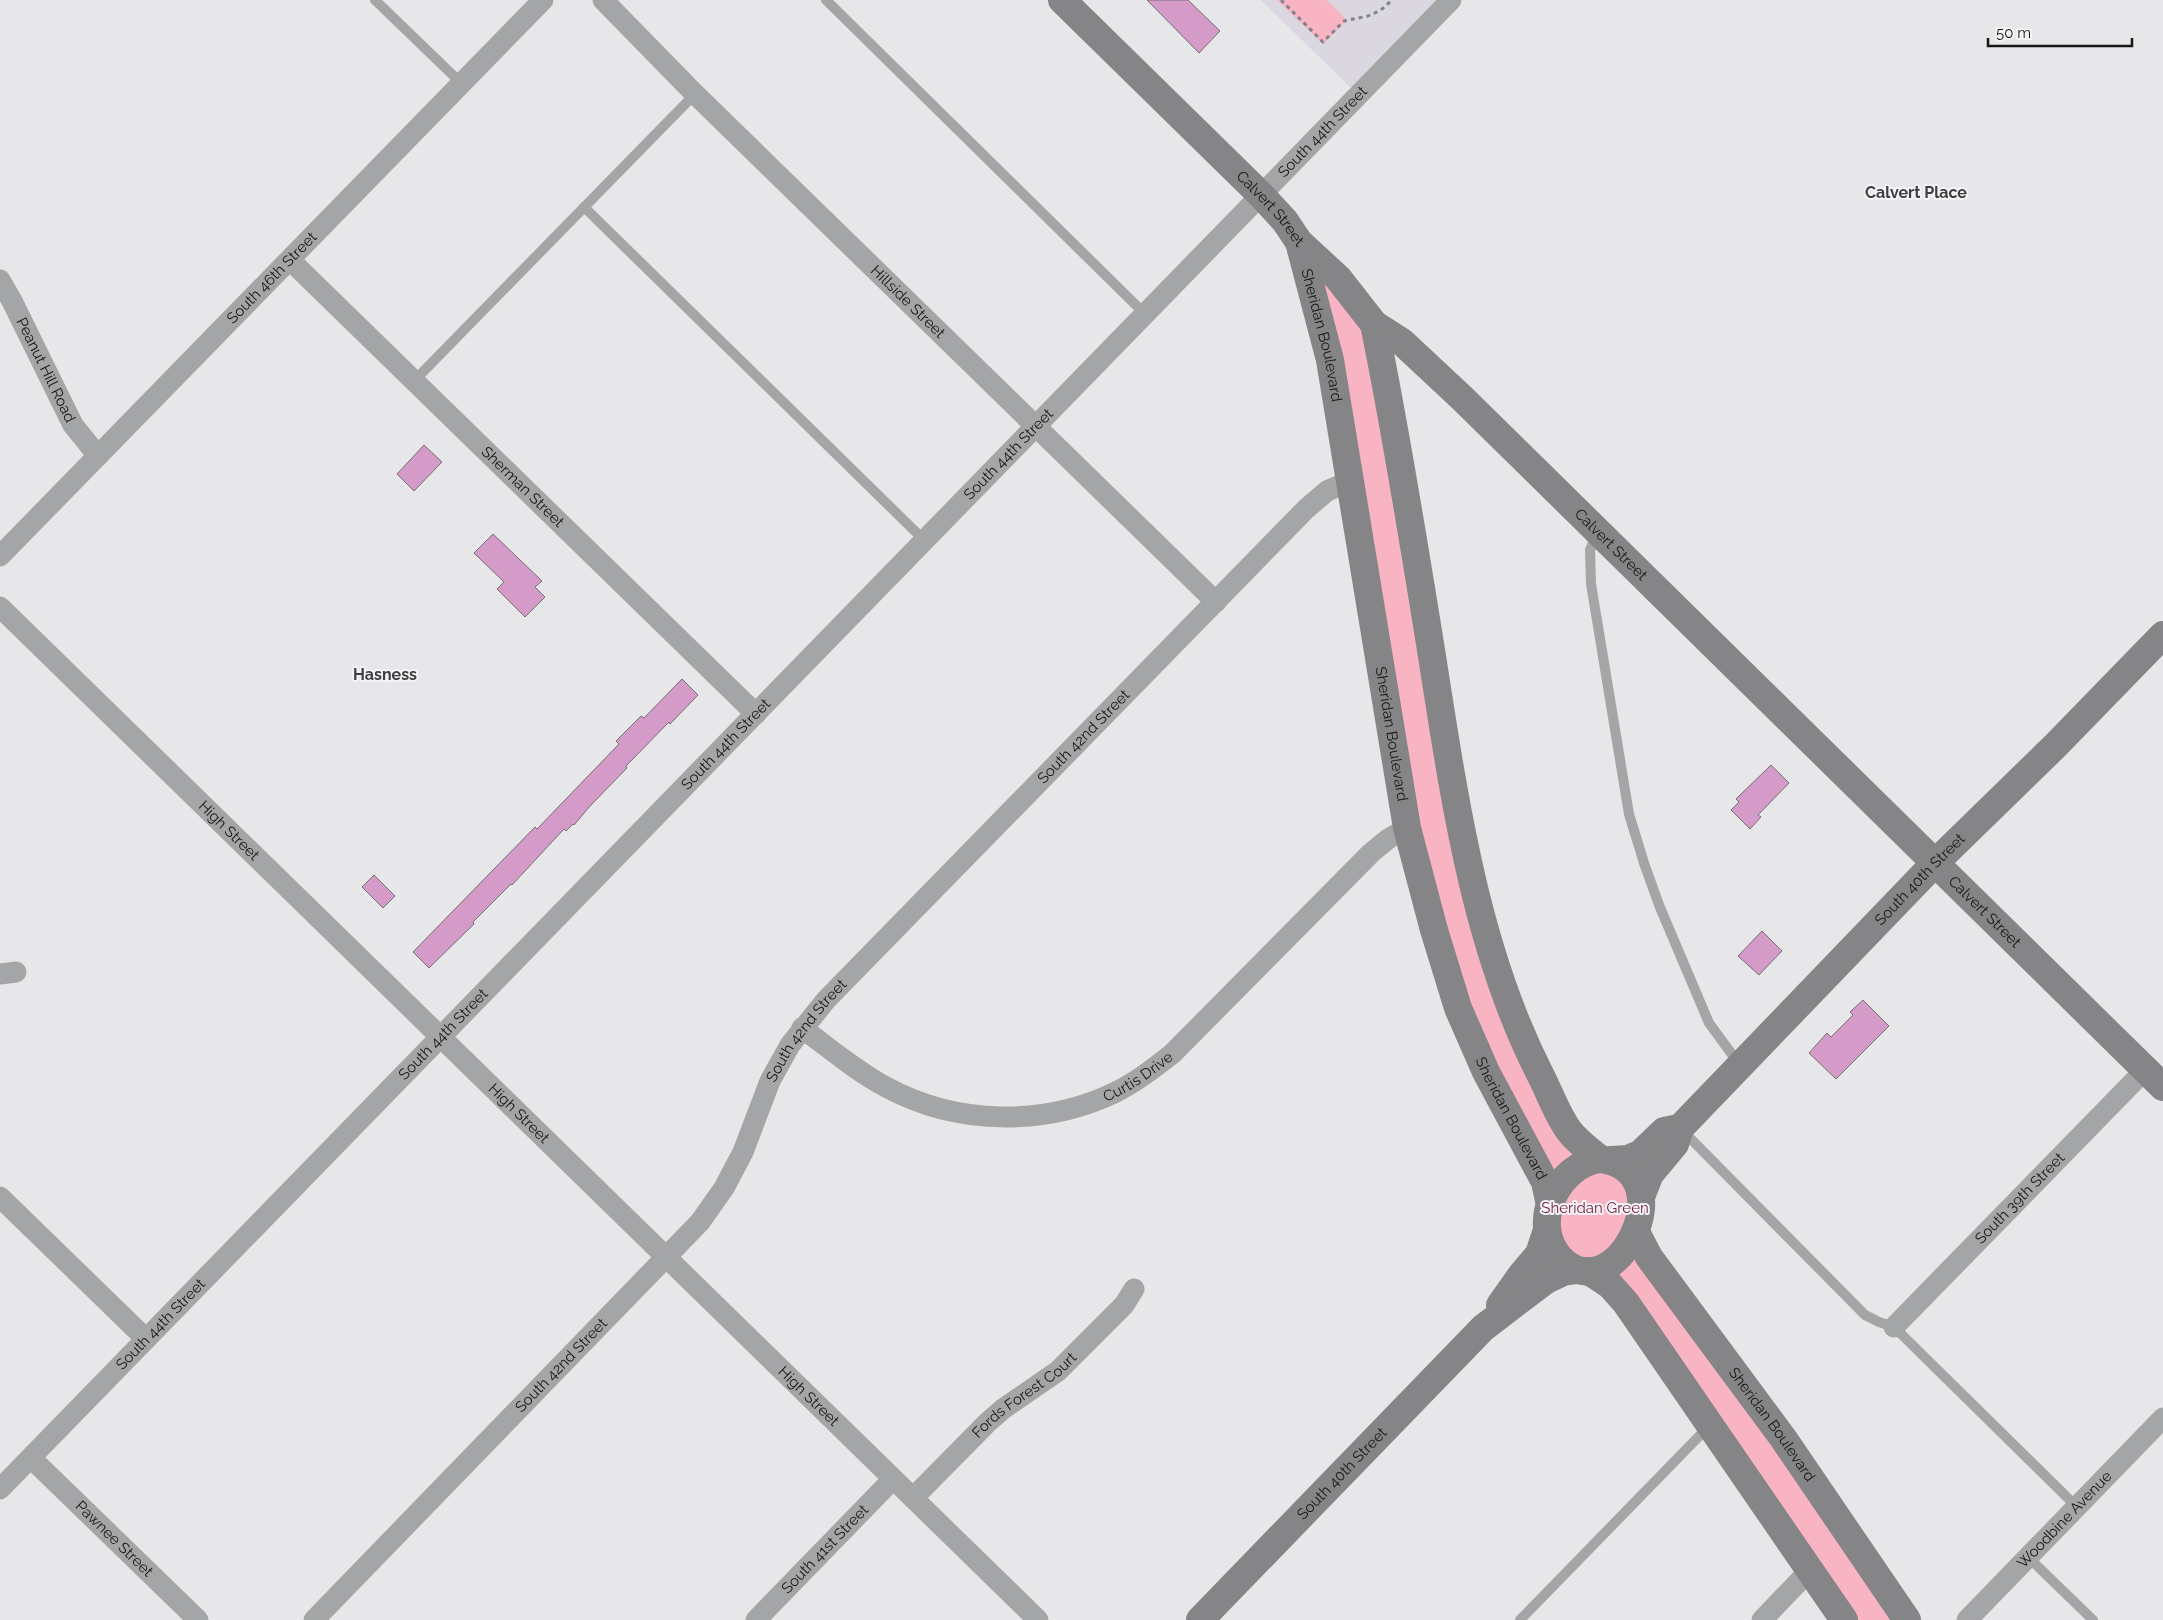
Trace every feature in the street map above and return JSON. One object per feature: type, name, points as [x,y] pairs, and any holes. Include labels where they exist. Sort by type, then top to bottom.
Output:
[{"type":"main road","name":"Calvert Street","points":[[1062,0],[1261,195],[1284,221],[1299,242],[1338,278],[1374,324],[1402,342],[1418,356],[1599,530],[1934,863],[2154,1078]]},
{"type":"main road","name":"Sheridan Boulevard","points":[[1299,242],[1330,360],[1407,828],[1434,930],[1458,1008],[1490,1081],[1545,1182],[1548,1218]]},
{"type":"main road","points":[[1374,324],[1394,424],[1454,786],[1485,931],[1504,994],[1538,1071],[1569,1130],[1582,1145],[1605,1160],[1629,1172],[1639,1188],[1641,1197],[1640,1215],[1636,1232],[1627,1250],[1610,1264],[1583,1270]]},
{"type":"main road","name":"South 40th Street","points":[[1641,1197],[1650,1174],[1675,1144],[1680,1128],[1934,863],[2056,745],[2163,635]]},
{"type":"main road","name":"South 40th Street","points":[[1605,1160],[1628,1159],[1640,1154],[1664,1131],[1680,1128]]},
{"type":"main road","points":[[1605,1160],[1586,1161],[1573,1168],[1556,1189],[1548,1218],[1550,1242],[1556,1253],[1610,1285],[1626,1303],[1844,1620]]},
{"type":"main road","name":"South 40th Street","points":[[1200,1620],[1483,1328],[1539,1254],[1548,1218]]},
{"type":"main road","name":"Sheridan Boulevard","points":[[1636,1232],[1649,1257],[1783,1438],[1907,1620]]},
{"type":"main road","name":"South 40th Street","points":[[1483,1328],[1546,1280],[1563,1272],[1583,1270]]},
{"type":"street","name":"South 46th Street","points":[[0,556],[543,0]]},
{"type":"street","name":"Hillside Street","points":[[603,0],[695,94],[1216,602]]},
{"type":"street","name":"South 44th Street","points":[[0,1489],[1451,0]]},
{"type":"street","name":"Sherman Street","points":[[290,260],[756,714]]},
{"type":"street","name":"Peanut Hill Road","points":[[0,280],[73,425],[98,456]]},
{"type":"street","name":"South 42nd Street","points":[[314,1620],[700,1222],[724,1188],[743,1152],[770,1081],[790,1045],[826,1000],[1306,508],[1328,492],[1350,481]]},
{"type":"street","name":"High Street","points":[[0,607],[1038,1620]]},
{"type":"street","name":"Curtis Drive","points":[[802,1028],[886,1088],[920,1103],[950,1112],[1012,1118],[1043,1115],[1080,1106],[1116,1092],[1147,1074],[1172,1054],[1371,853],[1388,839],[1407,828]]},
{"type":"street","name":"South 39th Street","points":[[1894,1327],[2154,1078]]},
{"type":"street","points":[[0,1197],[146,1339]]},
{"type":"street","name":"Fords Forest Court","points":[[913,1498],[988,1422],[1003,1409],[1058,1371],[1124,1305],[1134,1289]]},
{"type":"street","name":"Woodbine Avenue","points":[[1967,1620],[2163,1418]]},
{"type":"street","name":"Pawnee Street","points":[[31,1458],[198,1620]]},
{"type":"street","name":"South 41st Street","points":[[756,1620],[894,1478]]},
{"type":"street","points":[[1762,1620],[1810,1570]]},
{"type":"lane","points":[[375,0],[461,83]]},
{"type":"lane","points":[[826,0],[1146,314]]},
{"type":"lane","points":[[414,381],[695,94]]},
{"type":"lane","points":[[584,207],[925,541]]},
{"type":"lane","points":[[1599,530],[1590,550],[1591,584],[1629,814],[1659,905],[1709,1023],[1739,1065]]},
{"type":"lane","points":[[1680,1128],[1865,1315],[1894,1327],[2077,1507]]},
{"type":"lane","points":[[1520,1620],[1711,1424]]},
{"type":"lane","points":[[2028,1557],[2093,1620]]},
{"type":"path","points":[[1281,0],[1323,42],[1344,21],[1368,16],[1381,10],[1392,0]]},
{"type":"shaded area","points":[[1261,0],[1451,0],[1358,95]]},
{"type":"green space","points":[[1277,0],[1327,0],[1347,20],[1323,44]]},
{"type":"green space","name":"Sheridan Green","points":[[1299,242],[1359,304],[1468,857],[1569,1131],[1622,1165],[1636,1232],[1907,1620],[1844,1620],[1626,1303],[1576,1270],[1547,1217],[1458,1008]]},
{"type":"building","points":[[1147,0],[1188,0],[1220,31],[1199,53]]},
{"type":"building","points":[[424,445],[442,462],[414,491],[397,474]]},
{"type":"building","points":[[493,534],[542,581],[535,587],[545,597],[525,617],[497,589],[504,582],[474,553]]},
{"type":"building","points":[[682,679],[698,695],[626,766],[627,768],[574,825],[566,831],[564,829],[512,885],[429,968],[413,952],[535,827],[537,829],[619,744],[616,741],[641,716],[644,718]]},
{"type":"building","points":[[1771,765],[1789,783],[1758,815],[1761,817],[1750,829],[1731,810],[1739,802],[1736,799]]},
{"type":"building","points":[[374,875],[395,896],[383,908],[362,887]]},
{"type":"building","points":[[1762,931],[1782,951],[1759,975],[1738,956]]},
{"type":"building","points":[[1863,1000],[1889,1026],[1836,1079],[1809,1053],[1827,1033],[1831,1037],[1853,1015],[1850,1012]]},
{"type":"district","name":"Calvert Place","points":[[1916,192]]},
{"type":"district","name":"Hasness","points":[[385,674]]}]
